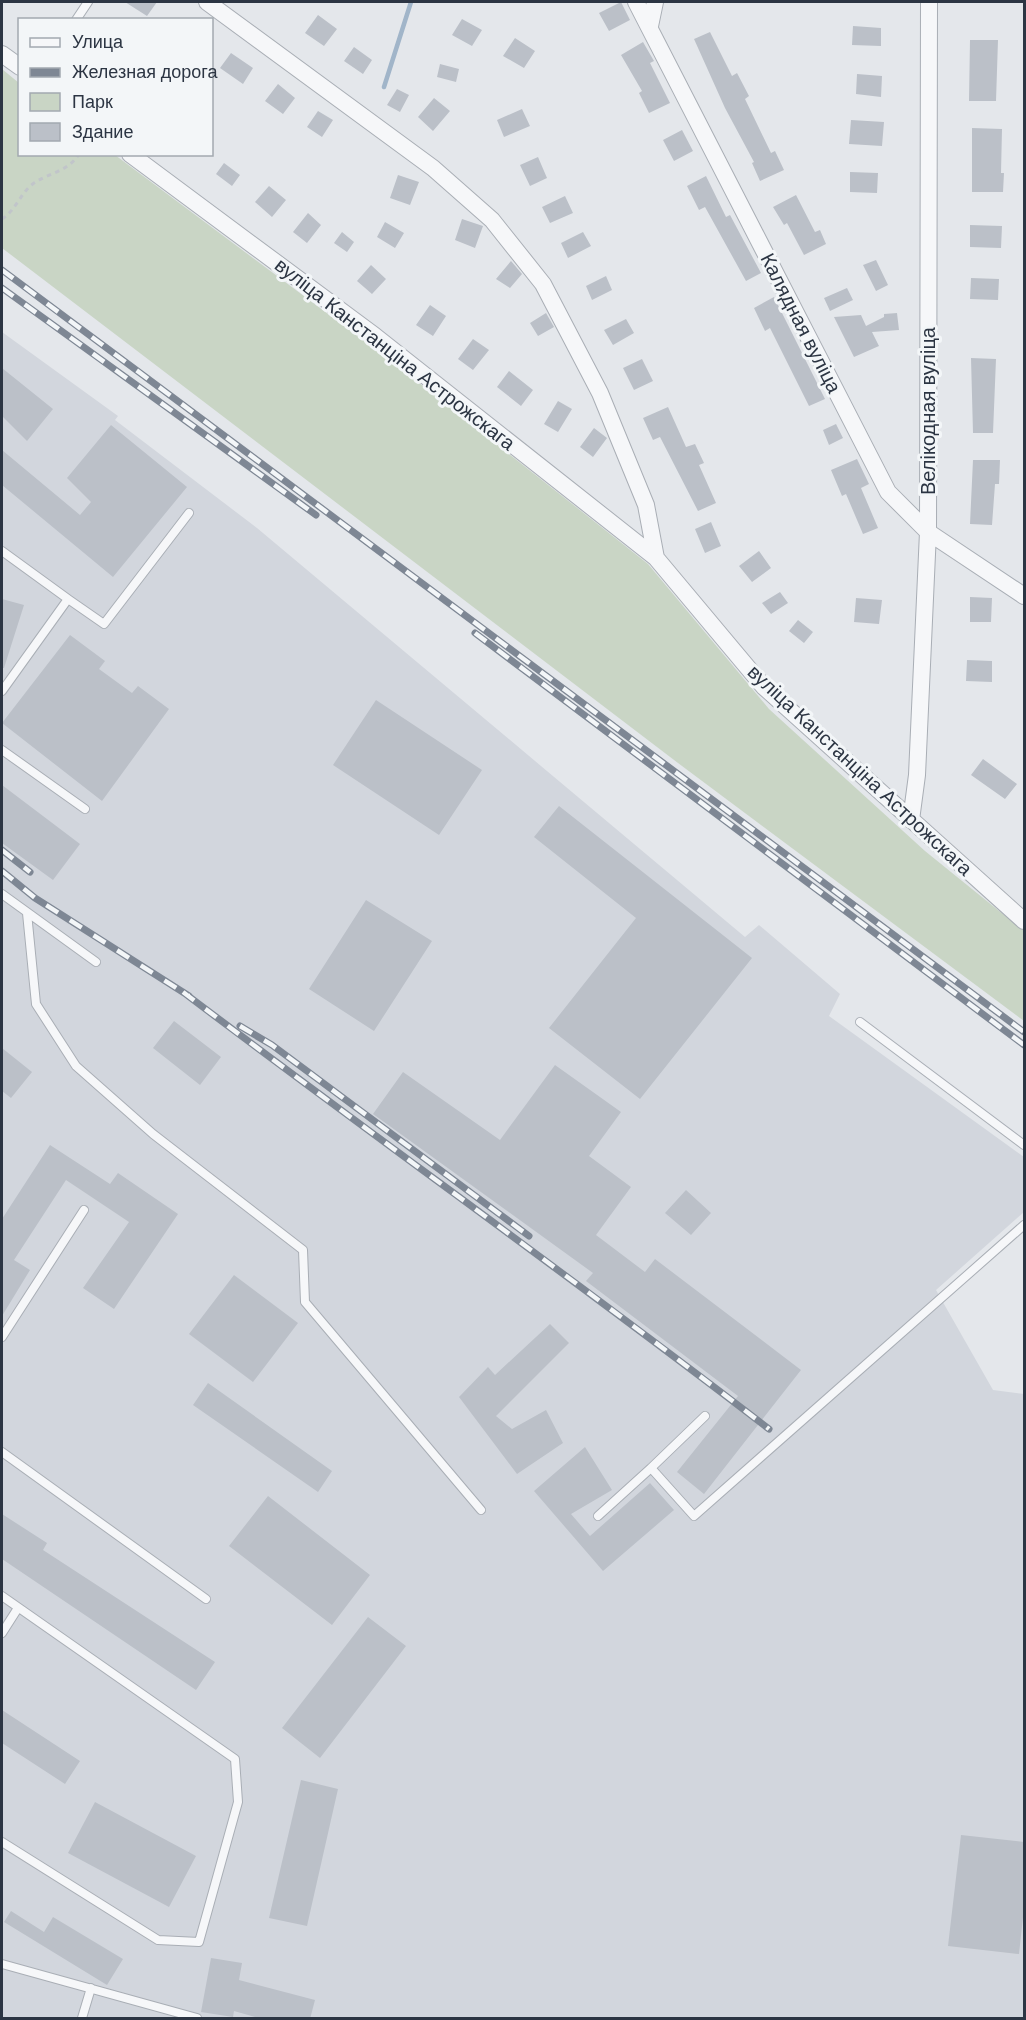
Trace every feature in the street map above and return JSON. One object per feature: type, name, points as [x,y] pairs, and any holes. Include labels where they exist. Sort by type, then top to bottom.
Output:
[{"type":"street","name":"вуліца Канстанціна Астрожскага","points":[[207,2],[446,178],[492,220],[543,284],[600,393],[646,505],[656,558]]},
{"type":"street","name":"Калядная вуліца","points":[[636,2],[888,492],[928,532],[1024,596]]},
{"type":"street","points":[[650,27],[655,2]]},
{"type":"street","name":"Велікодная вуліца","points":[[911,820],[917,775],[928,532],[929,2]]},
{"type":"street","points":[[2,54],[18,66]]},
{"type":"street","name":"вуліца Канстанціна Астрожскага","points":[[133,156],[375,336],[656,558],[764,687],[1024,921]]},
{"type":"lane","points":[[77,18],[88,2]]},
{"type":"lane","points":[[2,551],[104,624],[189,513]]},
{"type":"lane","points":[[2,691],[68,599]]},
{"type":"lane","points":[[2,750],[85,809]]},
{"type":"lane","points":[[2,894],[96,962]]},
{"type":"lane","points":[[27,913],[36,1004],[76,1066],[153,1134],[303,1250],[305,1302],[481,1510]]},
{"type":"lane","points":[[860,1022],[1024,1145]]},
{"type":"lane","points":[[2,1336],[84,1210]]},
{"type":"lane","points":[[651,1468],[694,1516],[1024,1225]]},
{"type":"lane","points":[[598,1516],[705,1416]]},
{"type":"lane","points":[[2,1452],[206,1599]]},
{"type":"lane","points":[[2,1596],[235,1759],[238,1802],[199,1942],[158,1940],[2,1842]]},
{"type":"lane","points":[[2,1633],[18,1608]]},
{"type":"lane","points":[[2,1964],[197,2019]]},
{"type":"lane","points":[[82,2019],[91,1988]]},
{"type":"path","points":[[2,219],[10,214],[32,184],[74,163],[78,156]]},
{"type":"shaded area","points":[[2,332],[118,416],[115,420],[257,528],[745,937],[759,925],[840,994],[829,1016],[1024,1157],[1024,1212],[936,1290],[993,1390],[1024,1394],[1024,2018],[2,2018]]},
{"type":"green space","points":[[2,69],[18,82],[18,156],[116,156],[403,370],[648,564],[769,709],[925,851],[1024,931],[1024,1021],[678,763],[2,248]]},
{"type":"building","points":[[125,2],[157,2],[147,16]]},
{"type":"building","points":[[621,2],[630,20],[609,31],[599,13]]},
{"type":"building","points":[[318,15],[337,29],[324,46],[305,33]]},
{"type":"building","points":[[462,19],[482,30],[472,46],[452,35]]},
{"type":"building","points":[[853,26],[881,28],[881,46],[852,45]]},
{"type":"building","points":[[710,32],[732,76],[737,73],[749,96],[745,99],[771,153],[775,151],[784,170],[760,181],[752,163],[754,162],[725,108],[694,39]]},
{"type":"building","points":[[515,38],[535,51],[524,68],[503,56]]},
{"type":"building","points":[[970,40],[998,40],[996,101],[969,101]]},
{"type":"building","points":[[643,42],[654,61],[650,63],[670,103],[649,113],[639,93],[642,91],[621,55]]},
{"type":"building","points":[[354,47],[372,60],[363,74],[344,61]]},
{"type":"building","points":[[231,53],[253,68],[243,84],[220,68]]},
{"type":"building","points":[[440,64],[459,69],[456,82],[437,77]]},
{"type":"building","points":[[857,74],[882,76],[881,97],[856,94]]},
{"type":"building","points":[[278,84],[295,98],[283,114],[265,101]]},
{"type":"building","points":[[397,89],[409,95],[400,112],[387,105]]},
{"type":"building","points":[[434,98],[450,111],[433,131],[418,117]]},
{"type":"building","points":[[522,109],[530,126],[504,137],[497,120]]},
{"type":"building","points":[[318,111],[333,120],[322,137],[307,127]]},
{"type":"building","points":[[851,120],[884,122],[882,146],[849,144]]},
{"type":"building","points":[[972,128],[1002,129],[1003,192],[972,192]]},
{"type":"building","points":[[682,130],[693,151],[674,161],[663,140]]},
{"type":"building","points":[[538,157],[547,178],[530,186],[520,165]]},
{"type":"building","points":[[224,163],[240,175],[232,186],[216,174]]},
{"type":"building","points":[[850,172],[878,173],[877,193],[850,192]]},
{"type":"building","points":[[398,175],[419,182],[410,205],[390,198]]},
{"type":"building","points":[[706,176],[726,217],[730,215],[761,273],[746,281],[705,207],[699,210],[687,186]]},
{"type":"building","points":[[269,186],[286,200],[272,217],[255,202]]},
{"type":"building","points":[[796,195],[815,232],[820,230],[826,244],[804,255],[787,223],[784,225],[773,207]]},
{"type":"building","points":[[565,196],[573,213],[550,223],[542,207]]},
{"type":"building","points":[[308,213],[321,225],[307,243],[293,232]]},
{"type":"building","points":[[462,219],[483,226],[475,248],[455,240]]},
{"type":"building","points":[[385,222],[404,233],[395,248],[377,237]]},
{"type":"building","points":[[970,225],[1002,226],[1001,248],[970,247]]},
{"type":"building","points":[[342,232],[354,242],[347,252],[334,243]]},
{"type":"building","points":[[583,232],[591,246],[568,258],[561,243]]},
{"type":"building","points":[[876,260],[888,285],[876,291],[863,265]]},
{"type":"building","points":[[511,261],[522,274],[510,288],[496,279]]},
{"type":"building","points":[[371,265],[386,279],[372,294],[357,281]]},
{"type":"building","points":[[606,276],[612,290],[592,300],[586,286]]},
{"type":"building","points":[[971,278],[999,279],[998,300],[970,299]]},
{"type":"building","points":[[847,288],[853,300],[830,311],[824,298]]},
{"type":"building","points":[[774,297],[825,399],[809,406],[770,328],[765,331],[754,308]]},
{"type":"building","points":[[430,305],[446,316],[433,336],[416,325]]},
{"type":"building","points":[[546,313],[554,327],[538,336],[530,323]]},
{"type":"building","points":[[897,313],[899,330],[872,332],[879,346],[854,357],[834,317],[861,315],[866,326],[884,317],[884,314]]},
{"type":"building","points":[[626,319],[634,333],[613,345],[604,330]]},
{"type":"building","points":[[473,339],[489,350],[473,370],[458,359]]},
{"type":"building","points":[[971,358],[996,359],[993,433],[973,433]]},
{"type":"building","points":[[642,359],[653,381],[634,390],[623,368]]},
{"type":"building","points":[[2,368],[53,409],[27,441],[2,416]]},
{"type":"building","points":[[509,371],[533,390],[521,406],[497,387]]},
{"type":"building","points":[[558,401],[572,409],[558,432],[544,424]]},
{"type":"building","points":[[668,407],[686,447],[695,444],[704,463],[699,465],[716,503],[698,511],[660,437],[653,440],[643,418]]},
{"type":"building","points":[[836,424],[843,438],[829,445],[823,430]]},
{"type":"building","points":[[111,425],[187,487],[113,577],[2,485],[2,450],[80,515],[91,502],[67,478]]},
{"type":"building","points":[[594,428],[607,438],[593,457],[580,447]]},
{"type":"building","points":[[857,459],[869,484],[861,488],[878,528],[863,534],[846,494],[842,496],[831,470]]},
{"type":"building","points":[[973,460],[1000,460],[999,484],[995,484],[992,525],[970,524]]},
{"type":"building","points":[[711,522],[721,546],[705,553],[695,529]]},
{"type":"building","points":[[759,551],[771,568],[752,582],[739,566]]},
{"type":"building","points":[[780,592],[788,603],[771,614],[762,603]]},
{"type":"building","points":[[970,597],[992,598],[991,622],[970,622]]},
{"type":"building","points":[[856,598],[882,600],[879,624],[854,622]]},
{"type":"building","points":[[2,599],[24,605],[4,668],[2,668]]},
{"type":"building","points":[[798,620],[813,632],[804,643],[789,631]]},
{"type":"building","points":[[70,635],[105,661],[99,669],[132,693],[138,686],[169,709],[102,801],[2,723]]},
{"type":"building","points":[[967,660],[992,661],[992,682],[966,681]]},
{"type":"building","points":[[376,700],[482,770],[439,835],[333,765]]},
{"type":"building","points":[[983,759],[1017,784],[1005,799],[971,775]]},
{"type":"building","points":[[2,785],[80,844],[53,880],[2,843]]},
{"type":"building","points":[[559,806],[752,958],[640,1099],[549,1028],[636,918],[534,837]]},
{"type":"building","points":[[366,900],[432,941],[374,1031],[309,989]]},
{"type":"building","points":[[174,1021],[221,1057],[200,1085],[153,1048]]},
{"type":"building","points":[[2,1048],[32,1072],[11,1098],[2,1091]]},
{"type":"building","points":[[555,1065],[621,1112],[589,1156],[631,1187],[596,1235],[645,1272],[655,1259],[801,1370],[704,1494],[677,1472],[738,1396],[586,1281],[593,1273],[373,1114],[403,1072],[500,1140]]},
{"type":"building","points":[[50,1145],[110,1184],[118,1173],[178,1214],[114,1309],[83,1288],[129,1222],[66,1180],[14,1260],[30,1270],[2,1316],[2,1219]]},
{"type":"building","points":[[686,1190],[711,1213],[691,1235],[665,1213]]},
{"type":"building","points":[[234,1275],[298,1323],[253,1382],[189,1334]]},
{"type":"building","points":[[550,1324],[569,1343],[496,1416],[512,1429],[546,1410],[563,1443],[517,1474],[459,1397],[488,1367],[495,1375]]},
{"type":"building","points":[[208,1383],[332,1471],[318,1492],[193,1405]]},
{"type":"building","points":[[585,1447],[612,1490],[571,1514],[590,1536],[650,1483],[674,1510],[603,1571],[534,1491]]},
{"type":"building","points":[[268,1496],[370,1575],[332,1625],[229,1546]]},
{"type":"building","points":[[2,1514],[47,1543],[43,1550],[215,1662],[196,1690],[2,1559]]},
{"type":"building","points":[[368,1617],[406,1646],[320,1758],[282,1728]]},
{"type":"building","points":[[2,1710],[80,1761],[65,1784],[2,1743]]},
{"type":"building","points":[[301,1780],[338,1789],[307,1926],[269,1918]]},
{"type":"building","points":[[95,1802],[196,1856],[169,1907],[68,1853]]},
{"type":"building","points":[[961,1835],[1024,1842],[1024,1908],[1019,1954],[948,1946]]},
{"type":"building","points":[[11,1911],[44,1932],[53,1917],[123,1959],[107,1985],[4,1922]]},
{"type":"building","points":[[211,1958],[242,1963],[239,1980],[315,2000],[310,2019],[262,2019],[234,2011],[233,2017],[201,2012]]},
{"type":"waterway","points":[[384,87],[411,2]]},
{"type":"railway","points":[[2,270],[1024,1032]]},
{"type":"railway","points":[[2,288],[316,515]]},
{"type":"railway","points":[[475,633],[1024,1045]]},
{"type":"railway","points":[[2,850],[30,872]]},
{"type":"railway","points":[[2,871],[35,898],[189,996]]},
{"type":"railway","points":[[183,992],[769,1429]]},
{"type":"railway","points":[[240,1026],[272,1045],[529,1236]]}]
